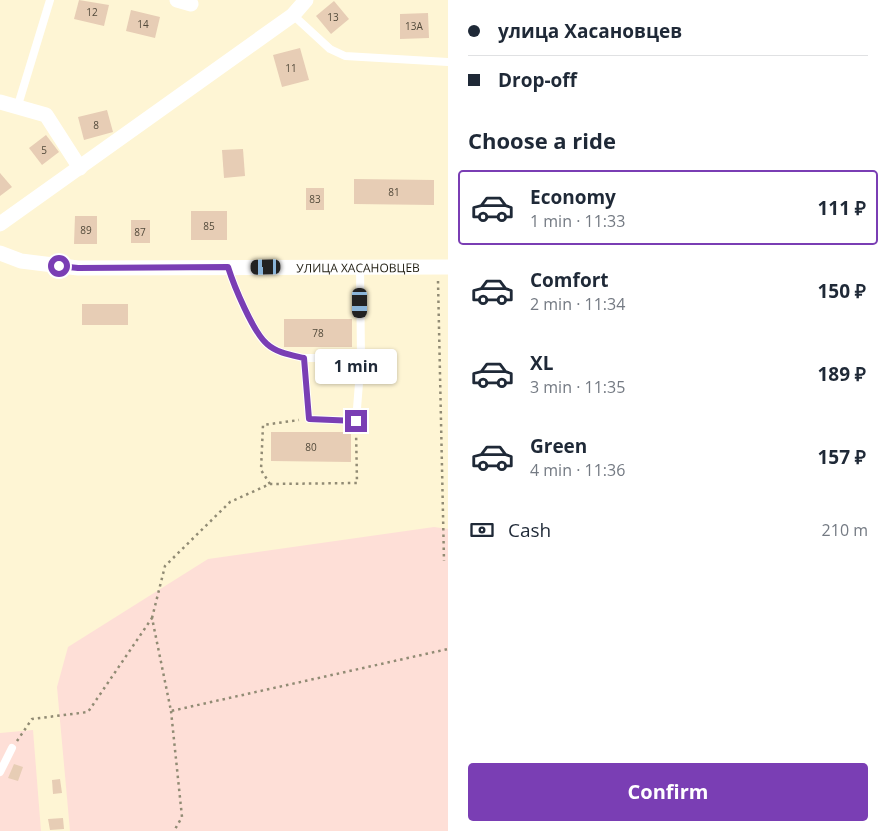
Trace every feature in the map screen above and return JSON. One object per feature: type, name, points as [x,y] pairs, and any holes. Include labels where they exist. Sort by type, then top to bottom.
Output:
[{"type":"street","points":[[0,224],[293,15],[306,0]]},
{"type":"street","points":[[0,102],[18,105],[46,115],[80,168]]},
{"type":"street","name":"УЛИЦА ХАСАНОВЦЕВ","points":[[0,253],[22,261],[78,268],[443,267]]},
{"type":"lane","points":[[18,105],[50,0]]},
{"type":"lane","points":[[293,15],[330,49],[345,56],[448,62]]},
{"type":"lane","points":[[304,358],[309,419],[356,421],[361,358],[360,266]]},
{"type":"lane","points":[[228,267],[232,282],[258,334],[267,344],[276,350],[304,358],[361,358]]},
{"type":"lane","points":[[0,772],[12,748]]},
{"type":"path","points":[[443,267],[447,562]]},
{"type":"path","points":[[270,484],[261,470],[263,425],[309,419]]},
{"type":"path","points":[[12,748],[32,719],[88,712],[152,618],[165,566],[230,502],[270,484],[357,483],[356,421]]},
{"type":"path","points":[[152,618],[171,711],[182,817],[174,831]]},
{"type":"path","points":[[171,711],[448,649]]},
{"type":"shaded area","points":[[434,527],[448,529],[448,831],[70,831],[57,687],[68,647],[208,559]]},
{"type":"shaded area","points":[[33,730],[41,831],[0,831],[0,733]]},
{"type":"building","points":[[79,0],[109,5],[104,26],[74,19]]},
{"type":"building","points":[[334,1],[349,19],[331,34],[316,16]]},
{"type":"building","points":[[131,10],[160,17],[155,38],[126,31]]},
{"type":"building","points":[[428,13],[429,38],[400,39],[400,14]]},
{"type":"building","points":[[300,48],[309,80],[282,87],[273,55]]},
{"type":"building","points":[[107,110],[113,132],[84,140],[78,117]]},
{"type":"building","points":[[46,135],[59,152],[42,165],[29,148]]},
{"type":"building","points":[[243,149],[245,176],[224,178],[222,150]]},
{"type":"building","points":[[0,173],[12,187],[0,196]]},
{"type":"building","points":[[354,179],[434,180],[434,205],[354,204]]},
{"type":"building","points":[[306,188],[324,188],[324,210],[306,210]]},
{"type":"building","points":[[191,211],[227,211],[227,240],[191,240]]},
{"type":"building","points":[[75,216],[97,216],[97,244],[74,244]]},
{"type":"building","points":[[131,220],[150,220],[150,243],[131,243]]},
{"type":"building","points":[[82,304],[128,304],[128,325],[82,325]]},
{"type":"building","points":[[284,319],[352,319],[352,347],[284,347]]},
{"type":"building","points":[[271,432],[351,432],[351,462],[271,461]]},
{"type":"building","points":[[14,764],[23,767],[18,781],[8,778]]},
{"type":"building","points":[[60,779],[62,793],[53,794],[52,780]]},
{"type":"building","points":[[63,818],[64,829],[50,830],[48,819]]},
{"type":"route","points":[[59,266],[78,268],[228,267],[232,282],[258,334],[276,350],[288,355],[304,358],[309,419],[356,421]]}]
